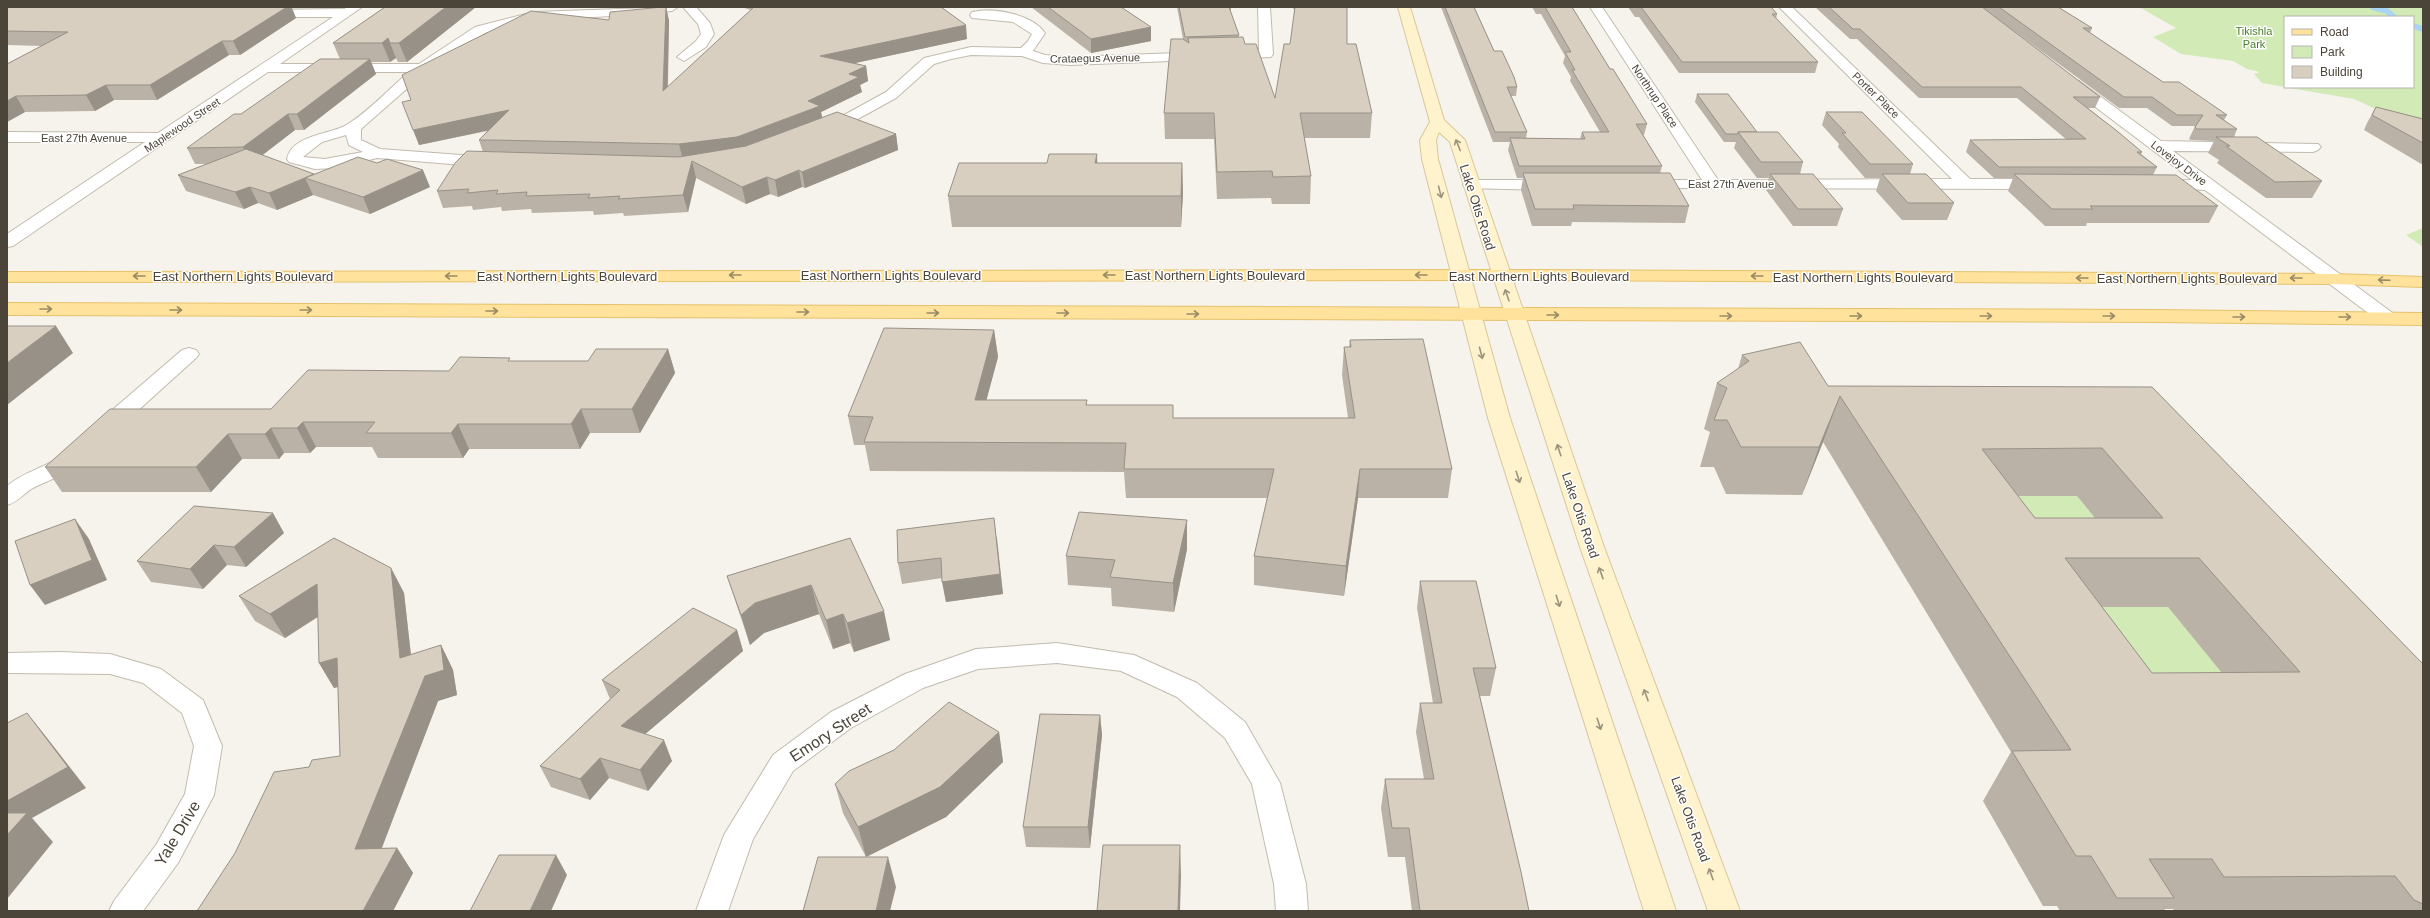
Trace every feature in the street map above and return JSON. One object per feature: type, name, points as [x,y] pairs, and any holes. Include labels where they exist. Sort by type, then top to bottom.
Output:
[{"type":"main road","points":[[1404,7],[1437,122],[1428,140],[1430,159],[1460,275],[1506,441],[1660,911]]},
{"type":"main road","name":"Lake Otis Road","points":[[1437,122],[1457,140],[1500,275],[1592,547],[1724,911]]},
{"type":"main road","name":"East Northern Lights Boulevard","points":[[7,277],[1500,275],[2335,279],[2423,282]]},
{"type":"main road","points":[[7,309],[2423,319]]},
{"type":"street","points":[[505,163],[378,153],[330,164],[305,163],[296,159],[296,153],[317,139],[353,128],[422,68],[462,40],[480,30],[504,22],[534,16],[632,11],[672,7]]},
{"type":"street","points":[[684,57],[704,43],[708,33],[707,25],[689,7]]},
{"type":"street","name":"Crataegus Avenue","points":[[809,134],[851,117],[891,95],[929,61],[971,51],[1024,52],[1043,59],[1070,61],[1266,54],[1264,7]]},
{"type":"street","name":"Northrup Place","points":[[1596,7],[1714,185]]},
{"type":"street","name":"Porter Place","points":[[1785,7],[1966,184]]},
{"type":"street","points":[[253,13],[352,10]]},
{"type":"street","name":"Maplewood Street","points":[[7,242],[352,10]]},
{"type":"street","points":[[976,15],[1019,20],[1033,27],[1039,34],[1034,43],[1024,52]]},
{"type":"street","points":[[266,68],[422,68]]},
{"type":"street","name":"Lovejoy Drive","points":[[2064,76],[2387,318]]},
{"type":"street","points":[[353,128],[354,142],[378,153]]},
{"type":"street","name":"East 27th Avenue","points":[[7,137],[162,138]]},
{"type":"street","points":[[2157,146],[2313,146]]},
{"type":"street","name":"East 27th Avenue","points":[[1627,185],[2052,184]]},
{"type":"street","points":[[2146,184],[2208,185]]},
{"type":"street","points":[[1471,185],[1564,185]]},
{"type":"street","points":[[12,489],[64,464],[189,354]]},
{"type":"street","name":"Emory Street","points":[[712,911],[738,834],[782,763],[841,720],[914,681],[976,659],[1057,653],[1125,662],[1187,690],[1235,730],[1266,783],[1290,884],[1292,911]]},
{"type":"street","name":"Yale Drive","points":[[7,663],[60,662],[110,664],[152,676],[193,707],[208,746],[199,795],[167,854],[125,911]]},
{"type":"green space","name":"Tikishla Park","points":[[2139,7],[2423,7],[2423,131],[2354,99],[2291,88],[2414,88],[2414,16],[2284,16],[2284,87],[2262,83],[2254,74],[2260,72],[2247,69],[2233,61],[2181,54],[2153,37],[2176,28]]},
{"type":"green space","points":[[2423,228],[2423,247],[2406,235]]},
{"type":"green space","points":[[1961,496],[2077,496],[2134,566]]},
{"type":"green space","points":[[2039,607],[2168,607],[2263,722],[2121,723]]},
{"type":"building","points":[[7,7],[287,7],[233,41],[222,41],[150,85],[106,85],[86,95],[16,96],[7,101],[7,64],[68,32],[7,31]]},
{"type":"building","points":[[385,7],[446,7],[399,43],[390,43],[388,38],[382,43],[333,43]]},
{"type":"building","points":[[666,7],[663,91],[754,7],[941,7],[966,25],[820,56],[866,66],[849,74],[859,77],[808,101],[820,106],[737,137],[679,144],[479,140],[509,110],[413,130],[402,102],[411,100],[402,75],[531,11],[609,20],[610,12]]},
{"type":"building","points":[[1048,7],[1121,7],[1151,27],[1091,39]]},
{"type":"building","points":[[1179,7],[1229,7],[1239,35],[1185,37]]},
{"type":"building","points":[[1295,7],[1347,7],[1347,44],[1356,44],[1372,113],[1300,113],[1311,176],[1273,177],[1272,171],[1217,172],[1214,113],[1164,113],[1171,39],[1183,39],[1189,43],[1188,38],[1243,37],[1245,44],[1256,44],[1275,98],[1284,44],[1290,44]]},
{"type":"building","points":[[1445,7],[1474,7],[1494,51],[1502,51],[1514,77],[1517,87],[1507,87],[1527,132],[1495,132]]},
{"type":"building","points":[[1545,7],[1572,7],[1610,69],[1613,69],[1647,124],[1636,124],[1662,166],[1519,166],[1510,138],[1585,139],[1582,132],[1609,132],[1572,70],[1575,70],[1565,52],[1571,52]]},
{"type":"building","points":[[1641,7],[1771,7],[1777,14],[1772,14],[1818,62],[1682,62]]},
{"type":"building","points":[[1829,7],[1982,7],[2100,97],[2073,97],[2117,131],[2142,152],[2137,152],[2157,167],[1999,167],[1970,140],[2086,139],[2021,87],[1922,87],[1860,29],[1853,29]]},
{"type":"building","points":[[1999,7],[2058,7],[2092,28],[2083,28],[2163,82],[2179,82],[2227,115],[2216,115],[2237,129],[2197,129],[2195,127],[2203,115],[2177,115],[2152,97],[2124,97]]},
{"type":"building","points":[[320,59],[370,59],[297,114],[288,114],[243,147],[187,148],[234,114],[241,114]]},
{"type":"building","points":[[1697,94],[1728,94],[1757,132],[1738,132],[1738,134],[1726,134]]},
{"type":"building","points":[[2376,107],[2423,119],[2423,143],[2372,115]]},
{"type":"building","points":[[837,112],[896,134],[802,172],[799,170],[775,180],[767,177],[742,187],[692,161],[683,195],[618,199],[620,196],[588,198],[590,194],[526,196],[527,192],[496,194],[498,190],[467,193],[469,189],[437,191],[455,163],[467,151],[679,157],[746,146]]},
{"type":"building","points":[[1826,112],[1862,112],[1913,164],[1870,164],[1842,133],[1846,133]]},
{"type":"building","points":[[1738,132],[1778,132],[1803,162],[1761,162]]},
{"type":"building","points":[[2216,137],[2257,137],[2322,181],[2275,182],[2226,146],[2230,146]]},
{"type":"building","points":[[246,149],[314,174],[269,193],[250,187],[235,192],[178,175]]},
{"type":"building","points":[[1049,154],[1097,154],[1095,163],[1182,163],[1181,196],[948,196],[959,163],[1047,163]]},
{"type":"building","points":[[358,157],[377,163],[387,159],[423,170],[363,197],[305,178]]},
{"type":"building","points":[[1523,173],[1670,173],[1689,206],[1573,205],[1574,209],[1535,209]]},
{"type":"building","points":[[1770,174],[1813,174],[1843,209],[1798,209]]},
{"type":"building","points":[[1882,174],[1926,174],[1954,203],[1908,203]]},
{"type":"building","points":[[2014,174],[2176,175],[2218,206],[2090,206],[2093,209],[2052,209]]},
{"type":"building","points":[[7,326],[56,326],[7,363]]},
{"type":"building","points":[[884,328],[994,330],[975,400],[1087,400],[1086,405],[1173,405],[1173,418],[1355,418],[1344,347],[1351,347],[1350,340],[1423,339],[1452,469],[1360,469],[1346,566],[1254,556],[1274,469],[1124,469],[1126,443],[864,442],[873,417],[848,416]]},
{"type":"building","points":[[1800,342],[1828,386],[2152,387],[2423,664],[2423,904],[2414,900],[2395,876],[2224,877],[2212,859],[2149,859],[2174,898],[2117,898],[2091,856],[2076,856],[2012,751],[2071,750],[1840,396],[1819,447],[1741,447],[1727,420],[1714,420],[1727,388],[1717,383],[1749,361],[1742,355]],"holes":[[[2102,448],[2163,518],[2035,518],[1982,449]],[[2065,558],[2199,558],[2300,672],[2152,673]]]},
{"type":"building","points":[[596,349],[668,349],[632,409],[581,409],[571,424],[458,424],[451,433],[366,433],[375,422],[303,422],[297,428],[271,428],[265,434],[228,434],[196,467],[45,467],[110,409],[271,409],[308,370],[449,371],[460,357],[510,358],[508,361],[588,361]]},
{"type":"building","points":[[194,506],[273,513],[234,547],[214,545],[190,569],[137,561]]},
{"type":"building","points":[[1079,512],[1187,520],[1173,583],[1110,577],[1115,560],[1066,556]]},
{"type":"building","points":[[994,518],[1000,574],[942,582],[941,558],[898,563],[897,530]]},
{"type":"building","points":[[75,519],[92,560],[30,585],[15,541]]},
{"type":"building","points":[[334,538],[391,568],[400,658],[441,645],[444,670],[425,676],[355,849],[397,848],[363,911],[197,911],[235,853],[274,772],[309,767],[312,760],[340,756],[337,658],[319,663],[317,584],[270,614],[239,596]]},
{"type":"building","points":[[850,538],[884,611],[847,623],[843,614],[826,620],[811,585],[755,603],[741,615],[727,576]]},
{"type":"building","points":[[1420,581],[1476,581],[1496,668],[1473,668],[1529,911],[1420,911],[1409,828],[1392,828],[1385,779],[1434,779],[1420,703],[1442,703]]},
{"type":"building","points":[[693,608],[737,630],[621,726],[664,740],[640,770],[600,758],[580,779],[540,766],[620,690],[602,680]]},
{"type":"building","points":[[949,702],[999,732],[940,787],[858,827],[835,784],[849,771],[894,750]]},
{"type":"building","points":[[27,713],[68,767],[7,801],[7,723]]},
{"type":"building","points":[[1040,714],[1100,715],[1088,827],[1023,827]]},
{"type":"building","points":[[7,813],[27,813],[7,835]]},
{"type":"building","points":[[1103,845],[1180,845],[1178,911],[1097,911]]},
{"type":"building","points":[[499,855],[556,855],[530,911],[470,911]]},
{"type":"building","points":[[818,857],[888,857],[876,911],[803,911]]},
{"type":"waterway","points":[[2373,7],[2387,11],[2393,16]]},
{"type":"waterway","points":[[2414,26],[2423,29]]}]
